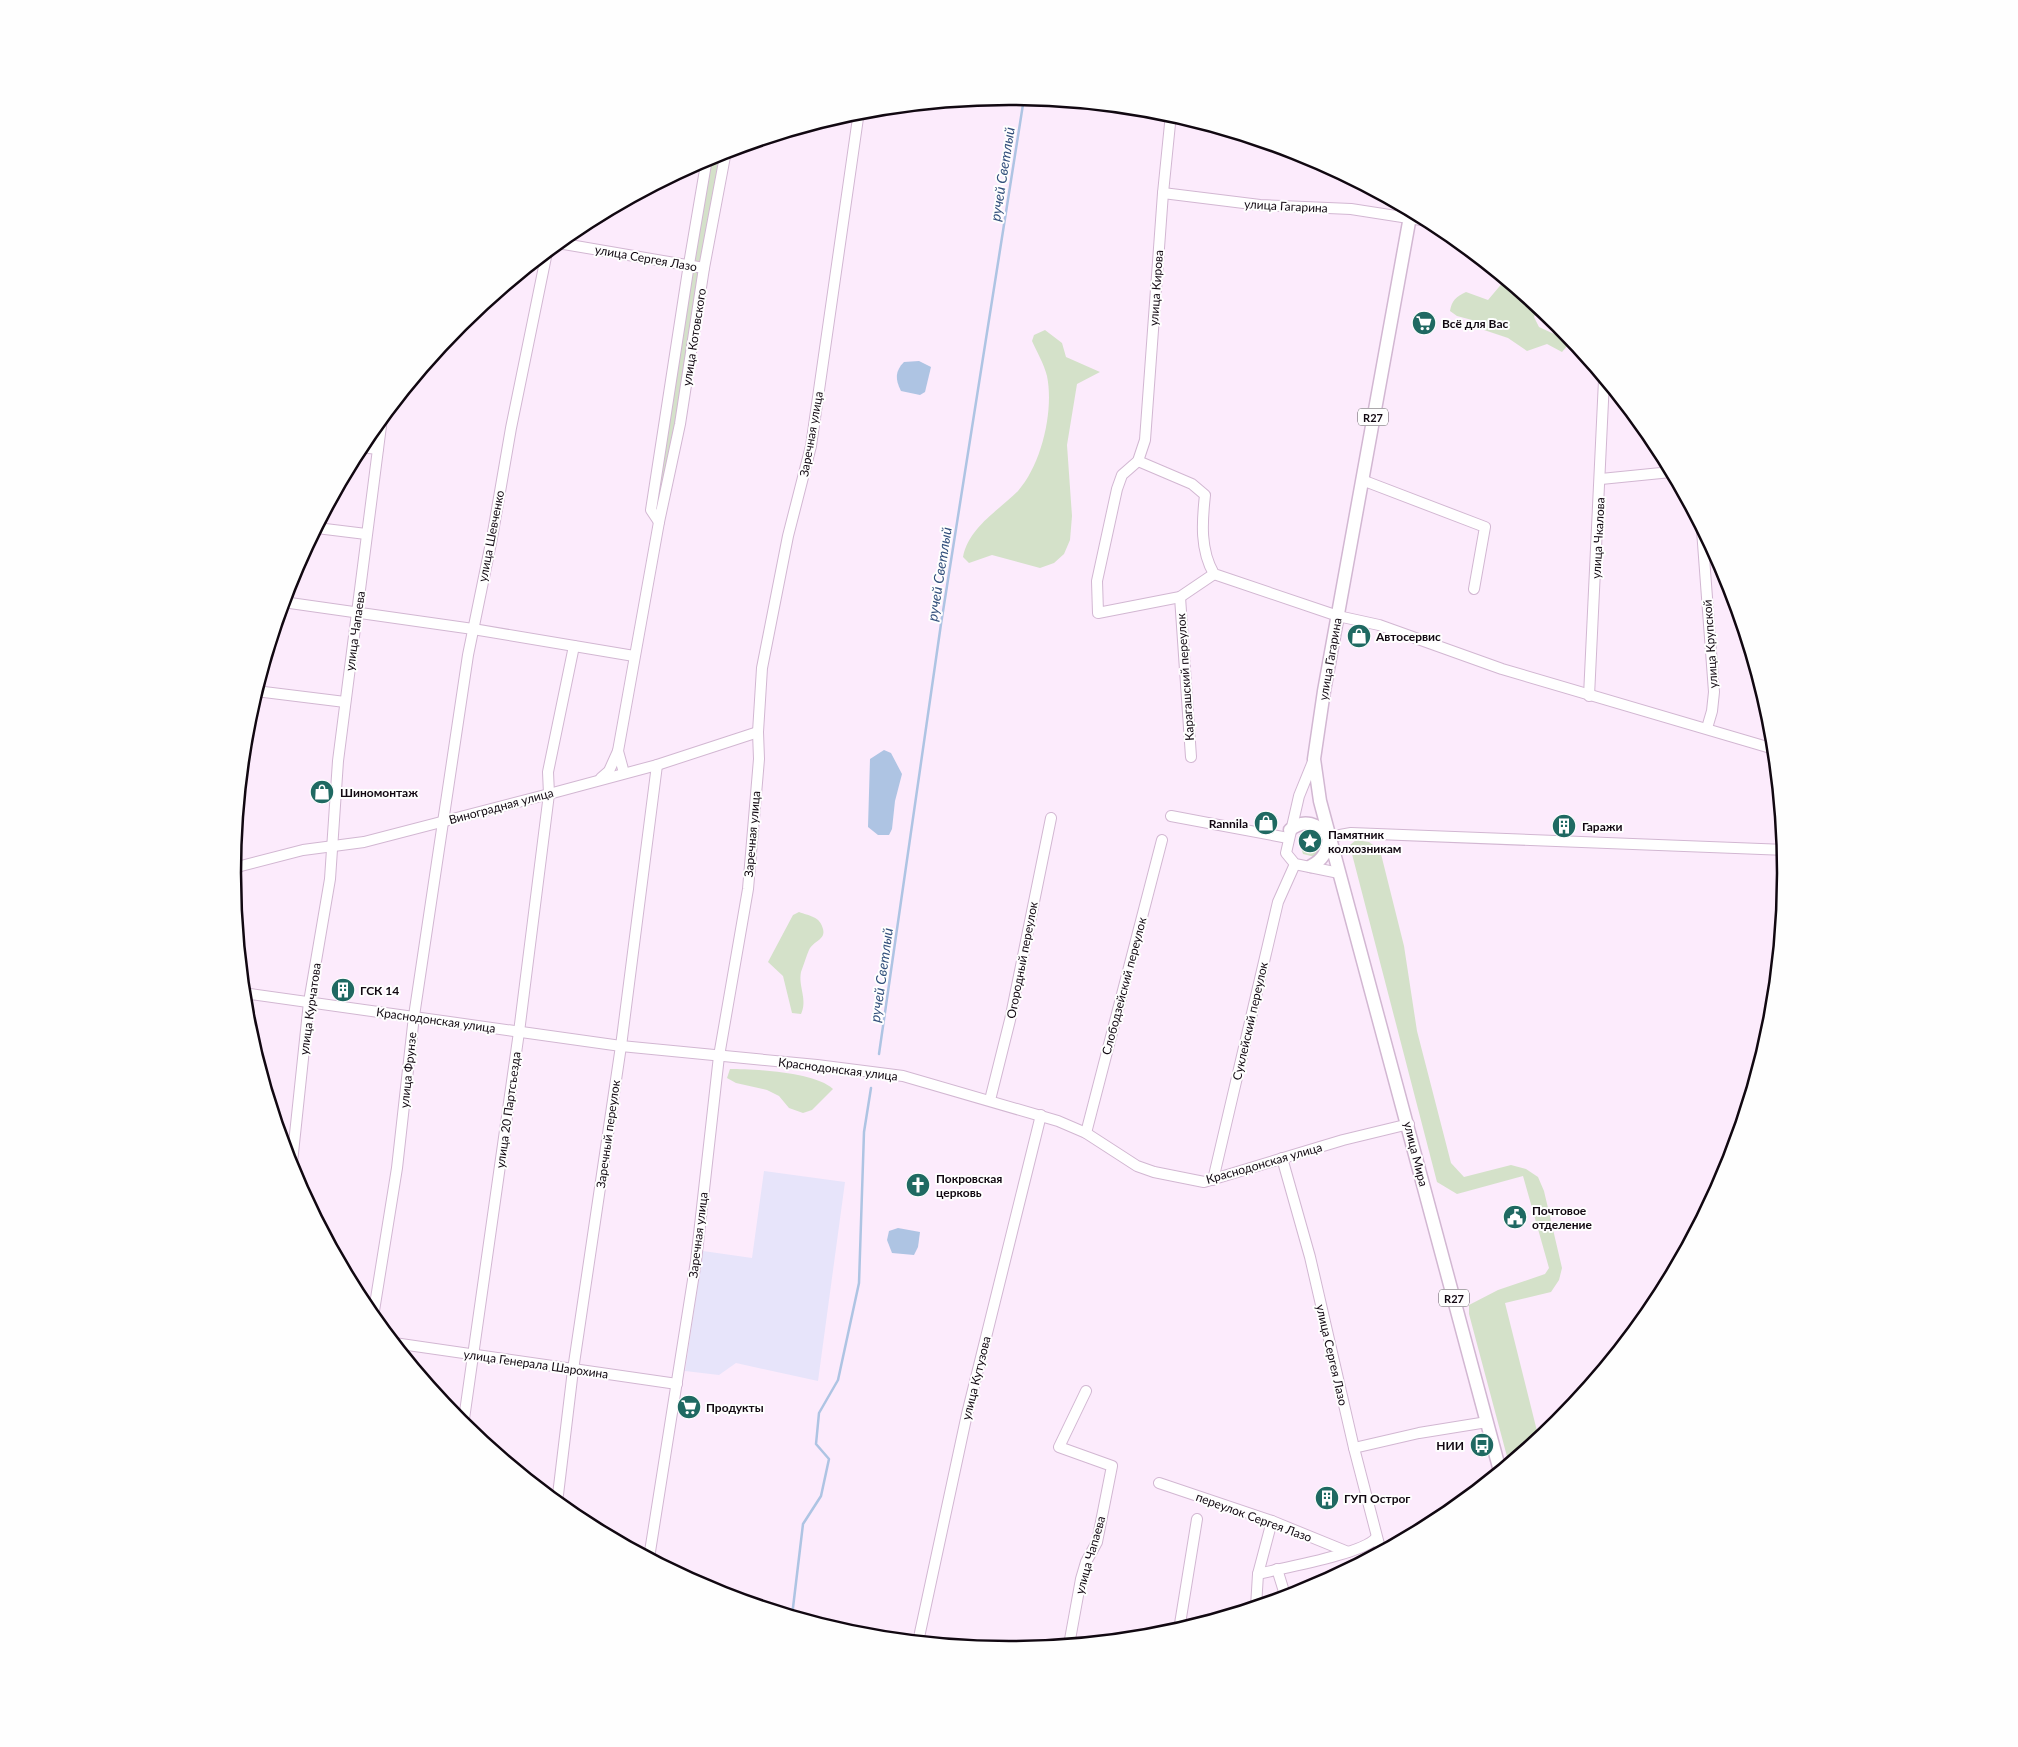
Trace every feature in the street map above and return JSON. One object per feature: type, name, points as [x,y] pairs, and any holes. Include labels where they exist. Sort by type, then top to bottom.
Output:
[{"type":"main road","name":"улица Гагарина","points":[[1329,838],[1320,801],[1314,759],[1409,218]]},
{"type":"main road","points":[[1289,834],[1300,823],[1308,822],[1320,829],[1329,838],[1325,854],[1312,866]]},
{"type":"main road","name":"улица Мира","points":[[1329,838],[1409,1124],[1499,1465]]},
{"type":"street","name":"Заречная улица","points":[[650,1553],[678,1384],[696,1260],[719,1056],[748,889],[759,759],[758,732],[762,668],[788,536],[811,446],[858,120]]},
{"type":"street","name":"улица Кирова","points":[[1138,462],[1144,440],[1170,123]]},
{"type":"street","name":"улица Котовского","points":[[624,773],[618,751],[659,522],[680,424],[704,268],[724,160]]},
{"type":"street","name":"улица Котовского","points":[[659,522],[651,510],[688,264],[705,167]]},
{"type":"street","name":"улица Гагарина","points":[[1163,193],[1260,205],[1352,209],[1403,214]]},
{"type":"street","name":"улица Сергея Лазо","points":[[568,245],[704,268]]},
{"type":"street","name":"улица Шевченко","points":[[442,822],[473,629],[545,261]]},
{"type":"street","name":"улица Чкалова","points":[[1589,696],[1601,480],[1604,387]]},
{"type":"street","name":"улица Чапаева","points":[[331,846],[345,702],[359,612],[366,534],[380,433]]},
{"type":"street","points":[[370,448],[378,449]]},
{"type":"street","points":[[1214,574],[1180,597],[1098,613],[1097,580],[1117,489],[1122,475],[1138,462],[1192,484],[1205,495],[1202,526],[1207,562],[1214,574],[1338,616],[1379,625],[1502,669],[1767,747]]},
{"type":"street","points":[[1601,480],[1665,473]]},
{"type":"street","points":[[1362,480],[1485,527],[1474,589]]},
{"type":"street","points":[[323,529],[366,534]]},
{"type":"street","name":"улица Крупской","points":[[1703,545],[1714,692],[1712,711],[1707,728]]},
{"type":"street","name":"Карагашский переулок","points":[[1180,597],[1191,756]]},
{"type":"street","points":[[290,603],[473,629],[634,656]]},
{"type":"street","name":"улица 20 Партсъезда","points":[[464,1415],[519,1032],[549,794],[548,772],[574,646]]},
{"type":"street","points":[[263,692],[345,702]]},
{"type":"street","name":"Виноградная улица","points":[[241,868],[331,846],[364,842],[549,794],[657,765],[758,732]]},
{"type":"street","points":[[600,779],[609,771],[618,751]]},
{"type":"street","points":[[1314,759],[1305,778],[1289,834],[1286,853],[1289,860],[1295,864],[1339,873]]},
{"type":"street","name":"Заречный переулок","points":[[558,1495],[572,1370],[621,1046],[657,765]]},
{"type":"street","points":[[1171,816],[1289,834]]},
{"type":"street","name":"Огородный переулок","points":[[990,1100],[1010,1020],[1050,818]]},
{"type":"street","name":"улица Фрунзе","points":[[375,1307],[397,1168],[414,1016],[442,822]]},
{"type":"street","points":[[1329,838],[1351,833],[1777,850]]},
{"type":"street","name":"Слободзейский переулок","points":[[1086,1132],[1162,840]]},
{"type":"street","name":"улица Курчатова","points":[[294,1154],[309,1002],[330,879],[331,846]]},
{"type":"street","name":"Суклейский переулок","points":[[1213,1180],[1221,1154],[1278,902],[1295,864]]},
{"type":"street","name":"Краснодонская улица","points":[[250,994],[621,1046],[904,1076],[1041,1115],[1086,1132],[1138,1166],[1195,1181],[1213,1180],[1282,1158],[1409,1124]]},
{"type":"street","name":"улица Кутузова","points":[[919,1636],[967,1414],[1041,1115]]},
{"type":"street","name":"улица Сергея Лазо","points":[[1282,1158],[1310,1257],[1354,1448],[1379,1547]]},
{"type":"street","name":"улица Генерала Шарохина","points":[[402,1344],[678,1384]]},
{"type":"street","name":"улица Чапаева","points":[[1070,1639],[1081,1579],[1086,1562],[1097,1542],[1112,1466],[1059,1446],[1086,1391]]},
{"type":"street","points":[[1354,1448],[1418,1433],[1487,1422]]},
{"type":"street","name":"переулок Сергея Лазо","points":[[1159,1483],[1272,1521],[1348,1552]]},
{"type":"street","points":[[1180,1622],[1197,1519]]},
{"type":"street","points":[[1256,1601],[1258,1574],[1272,1521]]},
{"type":"street","name":"переулок Сергея Лазо","points":[[1258,1574],[1348,1552],[1369,1544],[1376,1538]]},
{"type":"street","points":[[1278,1569],[1284,1591]]},
{"type":"shaded area","points":[[764,1171],[845,1182],[818,1381],[736,1363],[719,1375],[685,1371],[703,1251],[752,1258]]},
{"type":"green space","points":[[724,160],[659,522],[651,510],[706,167]]},
{"type":"green space","points":[[1501,284],[1535,314],[1534,317],[1539,327],[1557,335],[1567,346],[1562,352],[1547,344],[1527,351],[1508,338],[1481,329],[1472,320],[1457,316],[1450,311],[1453,301],[1466,292],[1488,300]]},
{"type":"green space","points":[[1045,330],[1062,343],[1066,357],[1100,372],[1077,384],[1067,445],[1072,516],[1070,540],[1064,554],[1054,563],[1040,568],[992,555],[969,563],[963,557],[971,537],[985,520],[1018,491],[1034,466],[1040,452],[1047,420],[1049,390],[1046,372],[1032,341],[1034,335]]},
{"type":"green space","points":[[1315,830],[1326,843],[1315,857],[1303,854],[1299,842],[1306,831]]},
{"type":"green space","points":[[1356,840],[1369,842],[1380,850],[1404,946],[1417,1031],[1451,1163],[1464,1177],[1511,1165],[1526,1169],[1538,1177],[1544,1191],[1562,1268],[1559,1280],[1551,1292],[1505,1303],[1537,1431],[1507,1458],[1469,1314],[1469,1305],[1498,1290],[1545,1274],[1549,1268],[1523,1176],[1457,1194],[1437,1182],[1350,845]]},
{"type":"green space","points":[[799,912],[817,919],[823,929],[823,936],[809,950],[801,972],[804,1004],[801,1014],[792,1013],[783,976],[768,962],[793,915]]},
{"type":"green space","points":[[730,1069],[799,1075],[824,1083],[833,1089],[812,1110],[803,1113],[789,1108],[779,1096],[767,1090],[736,1083],[727,1078]]},
{"type":"water","points":[[919,361],[931,367],[925,392],[920,395],[901,391],[897,379],[899,369],[904,362]]},
{"type":"water","points":[[884,750],[891,753],[902,774],[895,801],[892,829],[889,835],[878,835],[868,827],[870,759]]},
{"type":"water","points":[[898,1228],[920,1232],[918,1247],[914,1255],[892,1253],[887,1240],[889,1231]]},
{"type":"waterway","name":"ручей Светлый","points":[[879,1054],[941,624],[1023,106]]},
{"type":"waterway","name":"ручей Светлый","points":[[793,1611],[803,1524],[821,1496],[829,1459],[816,1444],[819,1413],[838,1380],[859,1283],[864,1132],[871,1088]]},
{"type":"place","name":"Всё для Вас","points":[[1424,323]]},
{"type":"place","name":"Автосервис","points":[[1359,636]]},
{"type":"place","name":"Шиномонтаж","points":[[322,792]]},
{"type":"place","name":"Rannila","points":[[1266,823]]},
{"type":"place","name":"Гаражи","points":[[1564,826]]},
{"type":"place","name":"Памятник колхозникам","points":[[1310,841]]},
{"type":"place","name":"ГСК 14","points":[[343,990]]},
{"type":"place","name":"Покровская церковь","points":[[918,1185]]},
{"type":"place","name":"Почтовое отделение","points":[[1515,1217]]},
{"type":"place","name":"Продукты","points":[[689,1407]]},
{"type":"place","name":"НИИ","points":[[1482,1445]]},
{"type":"place","name":"ГУП Острог","points":[[1327,1498]]}]
